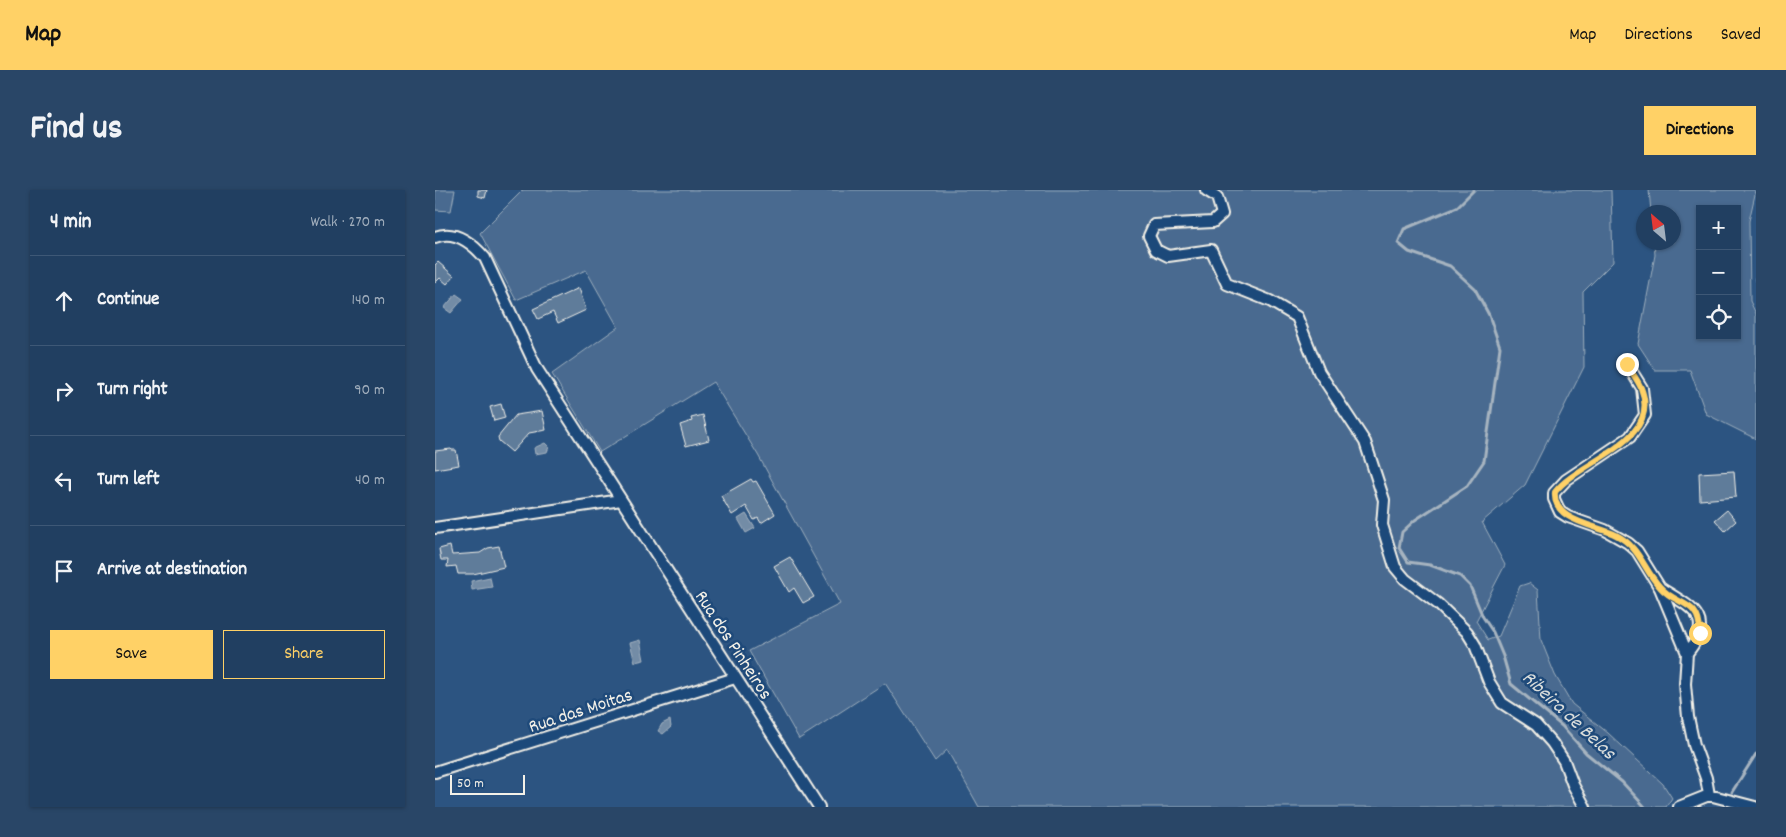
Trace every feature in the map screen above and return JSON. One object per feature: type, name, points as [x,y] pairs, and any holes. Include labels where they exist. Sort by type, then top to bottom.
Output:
[{"type":"street","points":[[1206,190],[1217,197],[1221,214],[1213,222],[1155,225],[1149,236],[1157,250],[1168,256],[1211,250],[1227,284],[1270,301],[1297,317],[1307,337],[1319,372],[1365,442],[1384,500],[1382,525],[1395,567],[1405,579],[1438,604],[1467,632],[1475,645],[1489,682],[1502,703],[1536,725],[1552,743],[1564,761],[1585,807]]},
{"type":"street","name":"Rua dos Pinheiros","points":[[435,237],[457,236],[475,246],[485,258],[537,369],[819,807]]},
{"type":"street","points":[[1627,364],[1642,388],[1645,415],[1630,437],[1566,480],[1555,492],[1554,499],[1560,512],[1568,517],[1599,527],[1628,543],[1637,551],[1660,588],[1687,653],[1685,684],[1688,717],[1694,746],[1707,778],[1709,795]]},
{"type":"street","points":[[435,528],[621,500]]},
{"type":"street","points":[[1660,588],[1697,612],[1700,620],[1700,633],[1687,653]]},
{"type":"street","name":"Rua das Moitas","points":[[435,772],[735,678]]},
{"type":"street","points":[[1679,807],[1709,795],[1755,807]]},
{"type":"shaded area","points":[[435,190],[455,190],[451,211],[435,210]]},
{"type":"shaded area","points":[[523,190],[1611,190],[1613,262],[1583,292],[1584,367],[1525,485],[1482,522],[1505,565],[1476,621],[1488,640],[1499,636],[1520,586],[1529,583],[1538,590],[1541,640],[1555,675],[1572,704],[1608,733],[1663,784],[1672,798],[1666,807],[979,807],[947,750],[935,761],[885,683],[799,739],[749,651],[840,604],[758,455],[713,382],[600,452],[552,374],[618,327],[586,270],[516,300],[480,233]]},
{"type":"shaded area","points":[[1649,190],[1756,190],[1749,221],[1750,301],[1756,314],[1756,439],[1706,414],[1690,370],[1655,370],[1638,344],[1655,250],[1681,250],[1681,205],[1650,205]]},
{"type":"shaded area","points":[[456,294],[463,299],[451,313],[444,308]]},
{"type":"shaded area","points":[[545,443],[549,447],[547,452],[535,454],[534,448]]},
{"type":"shaded area","points":[[746,514],[755,528],[746,533],[738,519]]},
{"type":"shaded area","points":[[490,577],[492,587],[472,590],[471,581]]},
{"type":"shaded area","points":[[640,640],[644,660],[635,662],[630,643]]},
{"type":"shaded area","points":[[670,720],[671,727],[663,734],[658,731],[662,724]]},
{"type":"building","points":[[478,190],[487,190],[485,198],[478,196]]},
{"type":"building","points":[[438,262],[454,276],[447,284],[440,278],[435,283],[435,265]]},
{"type":"building","points":[[579,288],[586,310],[558,323],[553,312],[538,319],[533,309]]},
{"type":"building","points":[[501,404],[505,418],[494,421],[490,407]]},
{"type":"building","points":[[542,411],[546,430],[529,433],[512,452],[499,441],[498,437],[516,415]]},
{"type":"building","points":[[703,415],[709,440],[686,446],[680,425],[692,421],[691,418]]},
{"type":"building","points":[[456,450],[459,465],[435,469],[435,451]]},
{"type":"building","points":[[1734,471],[1736,497],[1700,500],[1699,473]]},
{"type":"building","points":[[751,479],[753,482],[756,481],[775,514],[761,523],[758,518],[754,520],[746,506],[732,515],[721,496]]},
{"type":"building","points":[[1727,510],[1736,521],[1725,531],[1715,520]]},
{"type":"building","points":[[450,546],[452,555],[480,553],[488,548],[499,546],[504,567],[473,574],[458,574],[456,566],[447,567],[448,560],[441,560],[439,549]]},
{"type":"building","points":[[790,557],[814,597],[803,603],[794,588],[789,592],[774,566]]},
{"type":"waterway","name":"Ribeira de Belas","points":[[1474,190],[1457,207],[1404,229],[1398,243],[1409,252],[1450,266],[1475,289],[1489,315],[1500,347],[1484,461],[1467,486],[1415,520],[1402,532],[1399,548],[1408,562],[1430,565],[1460,576],[1470,586],[1483,617],[1493,632],[1503,656],[1511,684],[1562,726],[1586,753],[1622,782],[1645,807]]},
{"type":"waterway","points":[[1732,792],[1756,754]]},
{"type":"route","points":[[1627,364],[1642,388],[1645,415],[1630,437],[1566,480],[1558,488],[1555,492],[1555,505],[1560,512],[1568,517],[1593,524],[1617,535],[1628,543],[1643,559],[1660,588],[1697,612],[1700,620],[1700,633]]}]
